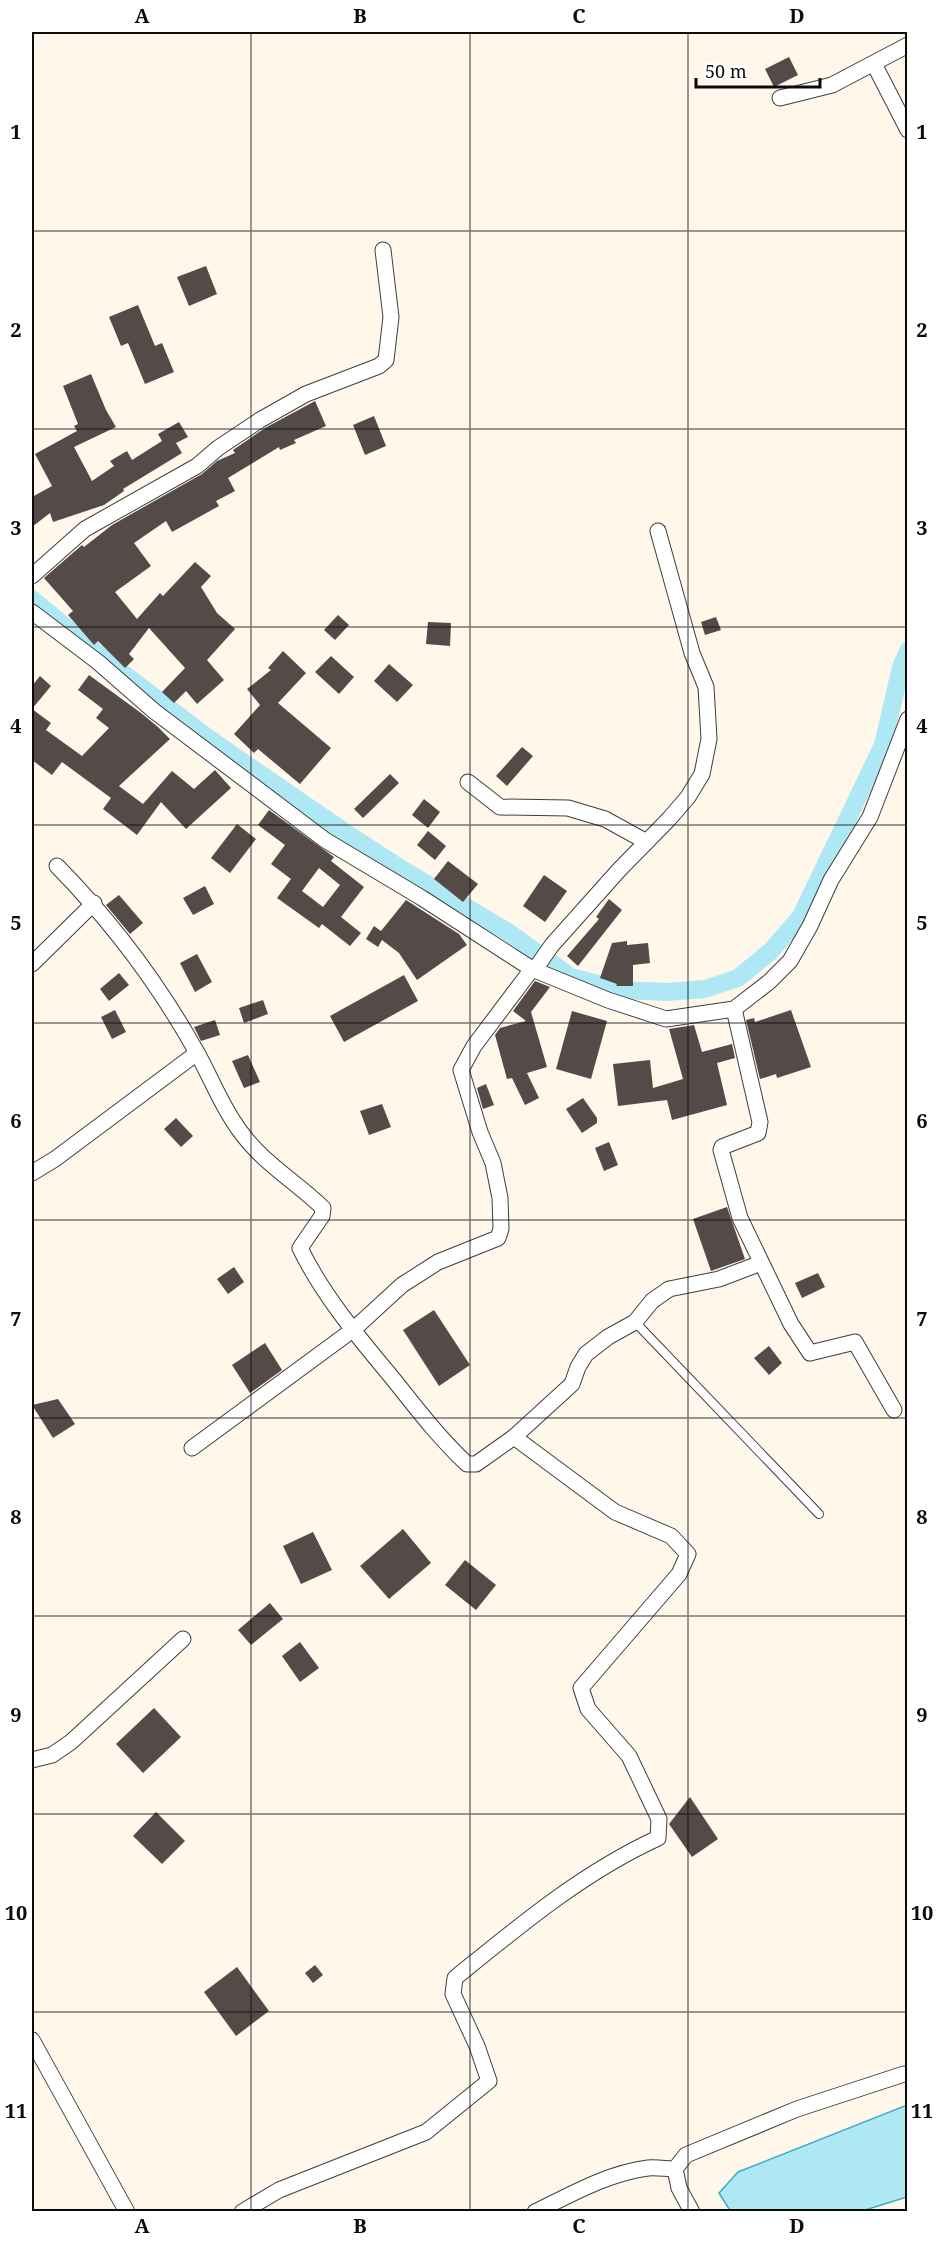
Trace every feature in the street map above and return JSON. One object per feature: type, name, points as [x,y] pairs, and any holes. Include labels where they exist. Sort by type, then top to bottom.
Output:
[{"type":"street","points":[[780,98],[832,85],[873,64],[887,54],[908,45]]},
{"type":"street","points":[[873,64],[908,130]]},
{"type":"street","points":[[32,576],[85,529],[197,466],[218,448],[260,420],[306,394],[379,366],[386,360],[391,317],[383,250]]},
{"type":"street","points":[[192,1448],[354,1329],[402,1285],[438,1262],[498,1238],[501,1229],[500,1198],[494,1163],[480,1132],[462,1070],[474,1046],[552,945],[645,841],[669,819],[702,774],[708,739],[706,687],[692,653],[658,531]]},
{"type":"street","points":[[32,612],[98,662],[154,711],[325,840],[535,967],[608,1000],[666,1019],[734,1009],[769,982],[790,961],[810,926],[831,880],[870,817],[908,718]]},
{"type":"street","points":[[468,782],[500,807],[568,808],[605,819],[645,841]]},
{"type":"street","points":[[57,866],[94,903],[146,969],[197,1053],[208,1078],[240,1132],[268,1161],[323,1208],[322,1216],[300,1248],[312,1274],[451,1449],[467,1464],[476,1464],[514,1437],[572,1384],[586,1354],[608,1337],[635,1322],[652,1301],[669,1289],[719,1279],[761,1263]]},
{"type":"street","points":[[32,964],[94,903]]},
{"type":"street","points":[[734,1009],[760,1122],[758,1133],[722,1147],[721,1150],[740,1218],[790,1324],[810,1353],[855,1342],[894,1410]]},
{"type":"street","points":[[32,1173],[55,1159],[197,1053]]},
{"type":"street","points":[[242,2211],[279,2190],[426,2132],[489,2081],[477,2046],[453,1994],[455,1978],[577,1882],[657,1838],[659,1819],[629,1756],[588,1709],[580,1688],[680,1574],[688,1554],[672,1536],[615,1512],[514,1437]]},
{"type":"street","points":[[32,1760],[52,1755],[71,1742],[183,1639]]},
{"type":"street","points":[[32,2040],[128,2211]]},
{"type":"street","points":[[675,2169],[686,2155],[724,2138],[797,2109],[908,2074]]},
{"type":"street","points":[[535,2211],[592,2184],[620,2175],[648,2168],[675,2169]]},
{"type":"street","points":[[675,2169],[679,2188],[692,2211]]},
{"type":"lane","points":[[635,1322],[819,1514]]},
{"type":"water","points":[[907,2105],[907,2197],[862,2211],[731,2212],[719,2193],[738,2172]]},
{"type":"building","points":[[789,57],[798,75],[774,87],[765,69]]},
{"type":"building","points":[[206,266],[217,294],[189,306],[177,277]]},
{"type":"building","points":[[138,305],[155,346],[162,343],[174,372],[145,384],[128,343],[121,346],[109,317]]},
{"type":"building","points":[[91,374],[116,427],[74,447],[92,481],[114,466],[110,461],[127,451],[132,460],[162,441],[158,434],[179,422],[188,437],[176,443],[182,453],[123,489],[124,491],[104,505],[53,522],[50,513],[32,527],[32,497],[52,486],[35,454],[77,431],[74,426],[78,424],[63,386]]},
{"type":"building","points":[[315,401],[326,426],[294,440],[296,443],[280,450],[279,447],[228,478],[235,491],[216,501],[219,506],[172,532],[166,521],[134,543],[151,566],[115,592],[137,619],[160,593],[163,596],[195,562],[211,576],[201,587],[217,613],[235,629],[207,660],[224,680],[197,704],[186,691],[174,703],[162,692],[185,668],[149,628],[129,654],[134,659],[125,668],[98,641],[94,645],[68,615],[73,611],[44,578],[82,545],[84,547],[112,525],[202,474],[217,461],[235,453],[233,450],[265,428]]},
{"type":"building","points":[[374,416],[386,446],[365,455],[353,425]]},
{"type":"building","points":[[338,615],[349,625],[335,640],[324,630]]},
{"type":"building","points":[[716,617],[721,630],[705,635],[701,622]]},
{"type":"building","points":[[428,622],[451,623],[450,646],[426,644]]},
{"type":"building","points":[[283,651],[306,673],[278,703],[331,748],[300,784],[258,749],[254,753],[234,734],[260,705],[247,689],[271,670],[268,668]]},
{"type":"building","points":[[331,656],[354,677],[339,694],[315,672]]},
{"type":"building","points":[[389,664],[413,685],[397,702],[374,681]]},
{"type":"building","points":[[89,675],[141,713],[170,739],[119,786],[143,804],[172,771],[194,789],[215,770],[231,788],[186,829],[161,802],[137,835],[103,809],[111,798],[62,762],[52,775],[32,760],[32,709],[51,723],[46,730],[82,756],[109,728],[96,718],[103,709],[78,690]]},
{"type":"building","points":[[40,676],[51,686],[32,709],[32,686]]},
{"type":"building","points":[[522,747],[533,756],[507,786],[496,776]]},
{"type":"building","points":[[390,774],[399,783],[363,818],[354,809]]},
{"type":"building","points":[[424,799],[440,812],[428,828],[412,815]]},
{"type":"building","points":[[269,810],[334,857],[331,861],[364,887],[341,917],[361,933],[350,946],[322,924],[319,928],[277,898],[291,879],[271,864],[285,845],[258,825]],"holes":[[[319,868],[340,885],[323,907],[302,891]]]},
{"type":"building","points":[[237,824],[256,839],[230,873],[211,858]]},
{"type":"building","points":[[428,831],[446,846],[435,860],[417,845]]},
{"type":"building","points":[[448,861],[478,884],[463,902],[434,879]]},
{"type":"building","points":[[544,875],[567,891],[545,922],[523,906]]},
{"type":"building","points":[[205,886],[214,904],[193,915],[183,898]]},
{"type":"building","points":[[119,895],[143,923],[130,934],[106,905]]},
{"type":"building","points":[[609,899],[622,910],[578,966],[567,956],[599,919],[596,917]]},
{"type":"building","points":[[406,900],[459,934],[467,945],[417,980],[399,953],[382,940],[378,947],[366,939],[374,926],[381,931]]},
{"type":"building","points":[[627,941],[627,945],[648,943],[650,963],[633,965],[633,986],[616,986],[617,984],[600,978],[612,943]]},
{"type":"building","points":[[197,954],[212,982],[195,992],[180,963]]},
{"type":"building","points":[[119,973],[129,985],[109,1001],[100,989]]},
{"type":"building","points":[[404,975],[418,1001],[344,1042],[330,1016]]},
{"type":"building","points":[[535,981],[550,987],[531,1012],[547,1067],[527,1073],[539,1098],[525,1105],[512,1078],[507,1079],[495,1035],[500,1028],[526,1021],[513,1011]]},
{"type":"building","points":[[263,1000],[268,1014],[244,1023],[239,1008]]},
{"type":"building","points":[[115,1010],[126,1032],[112,1039],[101,1017]]},
{"type":"building","points":[[791,1010],[811,1067],[777,1078],[776,1074],[760,1079],[746,1020],[754,1018],[755,1022]]},
{"type":"building","points":[[572,1011],[607,1021],[591,1079],[556,1069]]},
{"type":"building","points":[[215,1020],[220,1035],[201,1041],[194,1027]]},
{"type":"building","points":[[694,1025],[702,1052],[732,1044],[735,1058],[717,1063],[727,1105],[672,1120],[667,1100],[618,1106],[613,1064],[650,1060],[653,1088],[683,1079],[669,1029]]},
{"type":"building","points":[[248,1055],[260,1082],[244,1088],[232,1061]]},
{"type":"building","points":[[486,1084],[494,1105],[483,1109],[477,1088]]},
{"type":"building","points":[[583,1098],[597,1118],[597,1123],[582,1133],[566,1109]]},
{"type":"building","points":[[382,1104],[391,1127],[369,1135],[360,1111]]},
{"type":"building","points":[[176,1118],[193,1136],[181,1147],[164,1129]]},
{"type":"building","points":[[609,1142],[618,1165],[604,1171],[595,1148]]},
{"type":"building","points":[[727,1207],[745,1259],[711,1271],[693,1219]]},
{"type":"building","points":[[234,1267],[244,1282],[228,1294],[217,1279]]},
{"type":"building","points":[[818,1273],[825,1287],[802,1298],[795,1283]]},
{"type":"building","points":[[434,1310],[470,1365],[439,1386],[403,1330]]},
{"type":"building","points":[[265,1343],[282,1370],[250,1393],[232,1365]]},
{"type":"building","points":[[769,1346],[782,1363],[769,1375],[754,1358]]},
{"type":"building","points":[[58,1399],[75,1424],[53,1438],[32,1405]]},
{"type":"building","points":[[403,1529],[431,1563],[389,1599],[360,1566]]},
{"type":"building","points":[[313,1532],[332,1570],[301,1584],[283,1546]]},
{"type":"building","points":[[465,1560],[496,1585],[476,1610],[445,1585]]},
{"type":"building","points":[[270,1603],[283,1619],[251,1645],[238,1630]]},
{"type":"building","points":[[300,1642],[319,1668],[300,1682],[282,1656]]},
{"type":"building","points":[[154,1708],[181,1737],[143,1773],[116,1744]]},
{"type":"building","points":[[690,1797],[718,1839],[692,1857],[669,1824]]},
{"type":"building","points":[[156,1812],[185,1841],[162,1864],[133,1836]]},
{"type":"building","points":[[315,1965],[323,1975],[313,1983],[305,1973]]},
{"type":"building","points":[[237,1967],[269,2011],[236,2036],[204,1992]]},
{"type":"waterway","points":[[32,599],[100,656],[208,738],[343,831],[508,932],[571,977],[619,990],[667,992],[705,989],[738,978],[771,951],[801,916],[883,745],[901,667],[908,651]]}]
